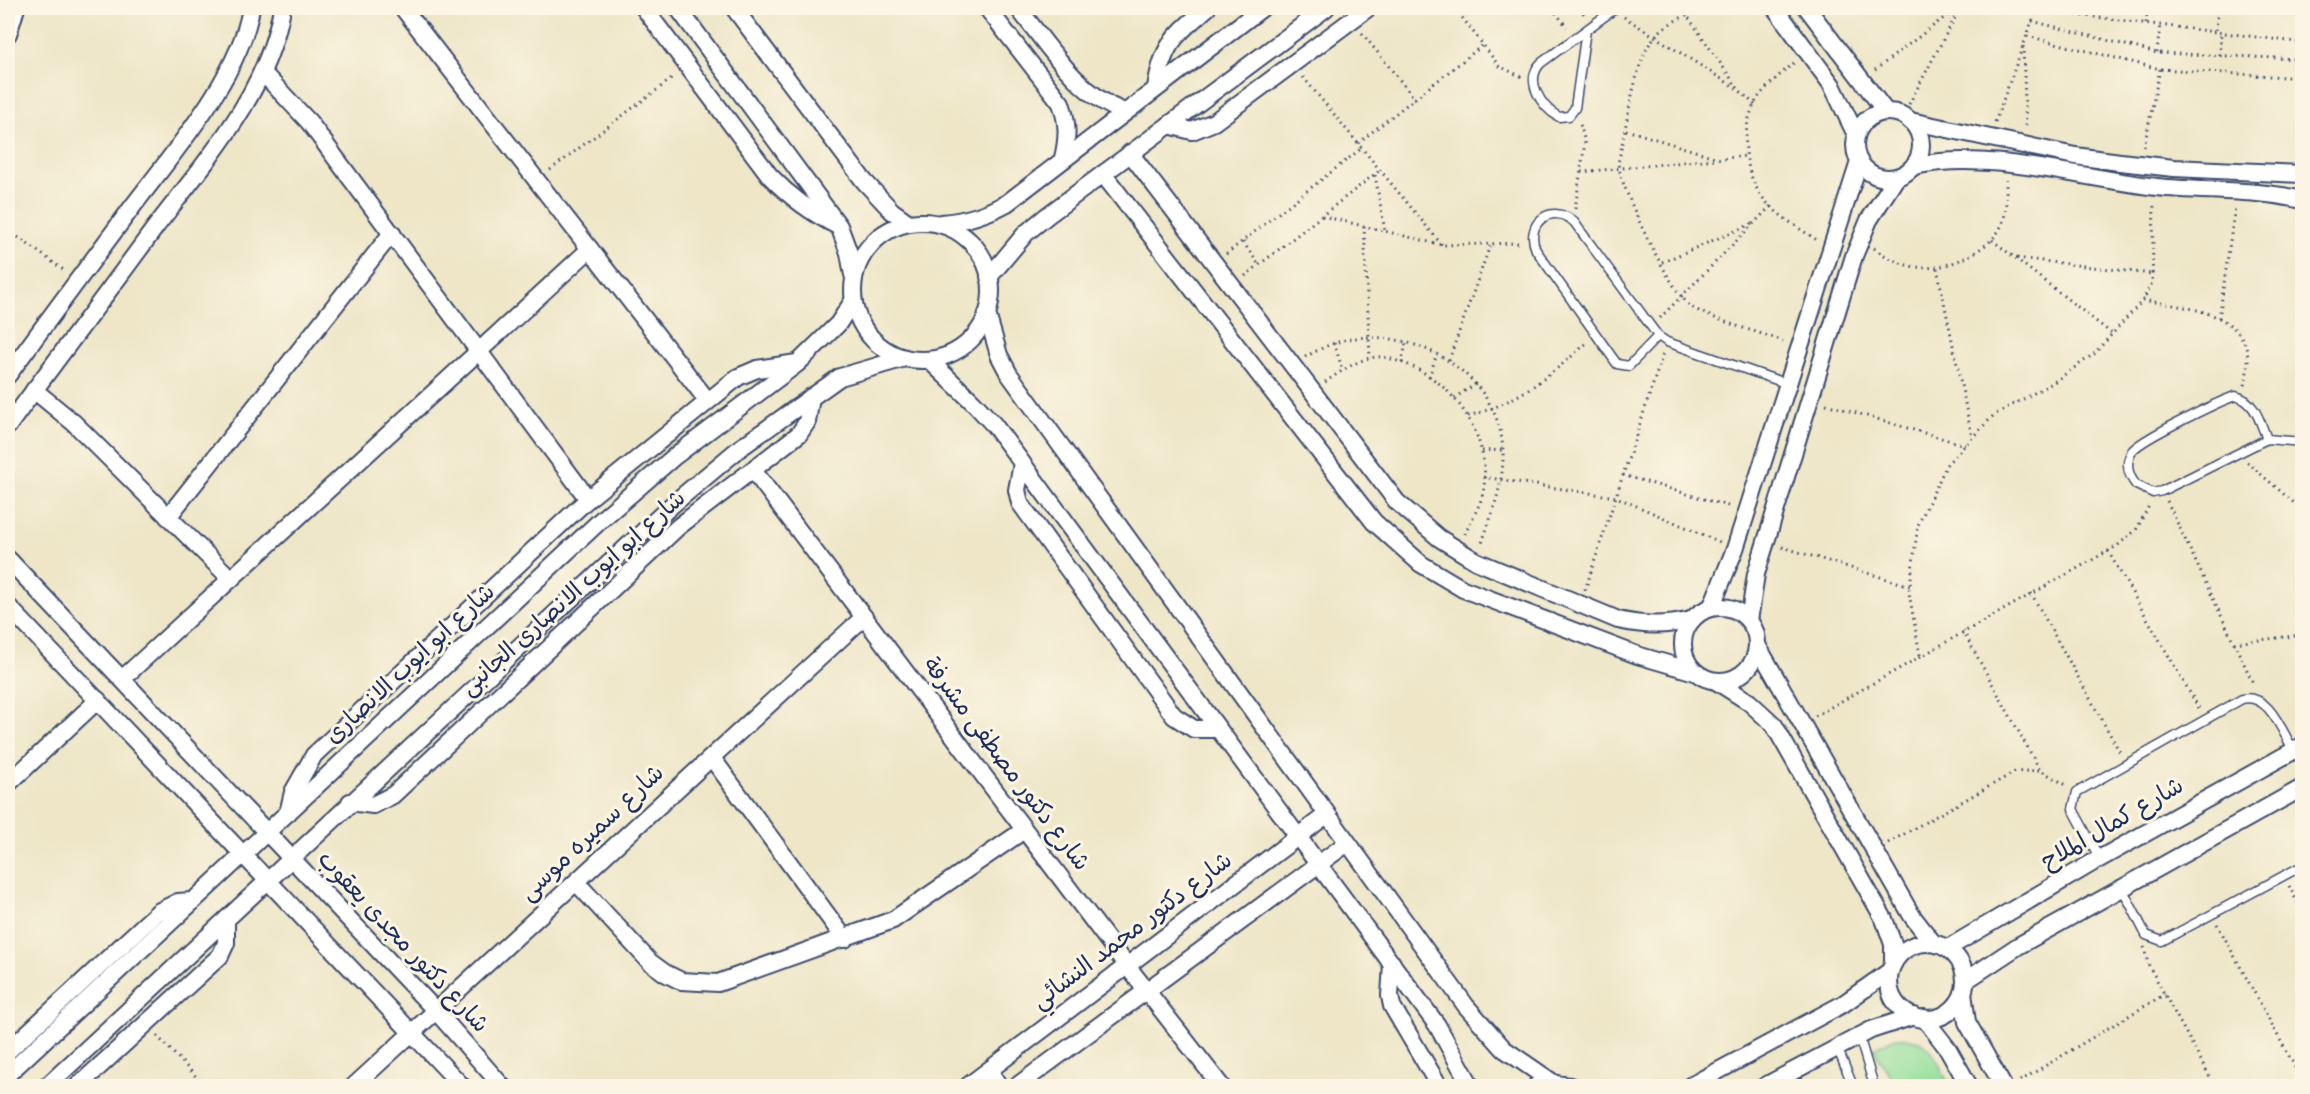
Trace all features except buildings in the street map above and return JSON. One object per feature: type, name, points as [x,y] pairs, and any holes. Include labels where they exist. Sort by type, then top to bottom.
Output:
[{"type":"street","points":[[8,375],[178,145],[228,72],[240,47],[251,8]]},
{"type":"street","points":[[8,426],[203,163],[251,94],[275,39],[282,8]]},
{"type":"street","points":[[403,8],[706,400]]},
{"type":"street","points":[[644,8],[777,183],[813,214],[839,226]]},
{"type":"street","points":[[678,8],[839,226],[849,253],[854,282],[854,301],[866,331],[883,348],[905,358],[929,360],[947,355],[976,334],[987,314],[991,291],[976,248],[959,233],[938,224]]},
{"type":"street","points":[[734,8],[864,182],[892,211],[909,223]]},
{"type":"street","points":[[987,8],[1061,103],[1067,130],[1063,158]]},
{"type":"street","points":[[1018,8],[1095,99],[1124,112]]},
{"type":"street","points":[[1156,88],[1160,63],[1171,40],[1207,8]]},
{"type":"street","points":[[854,282],[860,261],[872,243],[889,230],[909,223],[962,222],[986,215],[1007,204],[1063,158],[1263,8]]},
{"type":"street","points":[[988,277],[1026,233],[1326,8]]},
{"type":"street","points":[[1169,125],[1191,131],[1201,128],[1368,8]]},
{"type":"street","points":[[1775,8],[1842,100],[1856,135],[1855,153],[1859,162],[1874,176],[1896,178]]},
{"type":"street","points":[[1808,8],[1886,112]]},
{"type":"street","points":[[8,34],[13,12]]},
{"type":"street","points":[[262,73],[302,113],[588,499]]},
{"type":"street","points":[[1856,135],[1867,119],[1886,112],[2027,146],[2141,165],[2302,174]]},
{"type":"street","points":[[1907,118],[1917,129],[1921,148],[1914,166]]},
{"type":"street","points":[[1130,153],[1310,391],[1397,502],[1421,525],[1476,561],[1618,620],[1643,626],[1668,626],[1692,620],[1711,608],[1732,609],[1749,621]]},
{"type":"street","points":[[2003,1086],[1967,1022],[1963,968],[1912,916],[1757,645],[1749,621],[1756,574],[1860,238],[1896,178],[1914,166],[1947,161],[2007,165],[2155,187],[2302,200]]},
{"type":"street","points":[[1711,608],[1735,549],[1859,162]]},
{"type":"street","points":[[1103,174],[1374,522],[1401,549],[1463,589],[1637,656],[1695,672],[1716,681],[1749,702],[1774,725],[1884,919],[1893,944],[1890,988],[1894,999],[1902,1009],[1919,1017],[1948,1049],[1969,1086]]},
{"type":"street","points":[[168,517],[392,233]]},
{"type":"street","points":[[122,679],[590,249]]},
{"type":"street","name":"شارع ابو ايوب الانصارى","points":[[8,1074],[638,487],[798,363],[838,324],[854,301]]},
{"type":"street","points":[[987,314],[995,345],[1009,374],[1325,816],[1482,1026],[1522,1064],[1562,1085]]},
{"type":"street","points":[[46,1086],[673,504],[740,448],[840,377],[905,358]]},
{"type":"street","points":[[929,360],[974,402],[1022,464],[1437,1025],[1471,1086]]},
{"type":"street","points":[[288,813],[297,782],[314,754],[588,499],[738,376],[757,369],[798,363]]},
{"type":"street","points":[[34,390],[74,423],[231,579]]},
{"type":"street","name":"شارع ابو ايوب الانصارى الجانبى","points":[[350,802],[373,805],[393,795],[654,548],[799,434],[807,422],[811,397]]},
{"type":"street","points":[[1022,464],[1017,490],[1020,502],[1174,716],[1194,729],[1218,729]]},
{"type":"street","name":"شارع دكتور مصطفى مشرفة","points":[[753,470],[1128,967],[1221,1086]]},
{"type":"street","name":"شارع دكتور مجدى يعقوب","points":[[8,559],[436,1011],[502,1086]]},
{"type":"street","points":[[8,606],[462,1086]]},
{"type":"street","name":"شارع سميره موسى","points":[[354,1086],[864,617]]},
{"type":"street","points":[[1692,620],[1683,641],[1688,663],[1695,672]]},
{"type":"street","points":[[1716,681],[1734,678],[1749,667],[1757,645]]},
{"type":"street","points":[[8,784],[98,700]]},
{"type":"street","name":"شارع كمال الملاح","points":[[1941,946],[2298,749]]},
{"type":"street","points":[[712,758],[845,939]]},
{"type":"street","points":[[1765,1086],[1883,1025],[1919,1017],[1936,1017],[1948,1012],[1964,987],[2018,946],[2302,788]]},
{"type":"street","name":"شارع دكتور محمد النشائي","points":[[968,1086],[990,1072],[1325,816]]},
{"type":"street","points":[[576,882],[650,962],[665,973],[681,981],[718,983],[893,920],[1024,830]]},
{"type":"street","points":[[1017,1086],[1346,844]]},
{"type":"street","points":[[8,1051],[158,912],[178,902],[192,902]]},
{"type":"street","points":[[78,1086],[220,956],[226,943],[226,920]]},
{"type":"street","points":[[1690,1086],[1836,1009],[1892,967],[1902,952],[1914,945],[1941,946]]},
{"type":"street","points":[[1392,963],[1390,996],[1392,1006],[1439,1086]]},
{"type":"street","points":[[990,1072],[999,1086]]},
{"type":"street","points":[[1536,1086],[1562,1085]]},
{"type":"lane","points":[[1586,30],[1573,113],[1564,118],[1554,115],[1534,88],[1532,81],[1536,68],[1576,38],[1586,30],[1615,8]]},
{"type":"lane","points":[[1658,336],[1632,364],[1625,367],[1617,364],[1533,242],[1534,227],[1545,216],[1560,214],[1574,222],[1650,328],[1667,342],[1788,384]]},
{"type":"lane","points":[[2267,439],[2251,404],[2244,398],[2235,396],[2138,444],[2129,460],[2131,478],[2144,490],[2158,492],[2267,439],[2302,442]]},
{"type":"lane","points":[[2100,859],[2073,809],[2072,803],[2077,792],[2242,699],[2256,698],[2262,701],[2298,749]]},
{"type":"lane","points":[[2122,888],[2146,935],[2162,941],[2302,866]]},
{"type":"lane","points":[[1859,1036],[1874,1086]]},
{"type":"lane","points":[[1837,1047],[1853,1086]]},
{"type":"path","points":[[1455,8],[1499,66],[1532,81]]},
{"type":"path","points":[[1551,8],[1576,38]]},
{"type":"path","points":[[1615,8],[1739,90],[1755,105]]},
{"type":"path","points":[[1682,8],[1739,90]]},
{"type":"path","points":[[1862,80],[1958,8]]},
{"type":"path","points":[[1907,118],[1958,8]]},
{"type":"path","points":[[1989,138],[2037,8]]},
{"type":"path","points":[[2047,8],[2062,13],[2297,42],[2302,40]]},
{"type":"path","points":[[2146,22],[2148,8]]},
{"type":"path","points":[[2218,8],[2220,55]]},
{"type":"path","points":[[1687,15],[1668,24],[1655,36],[1643,57],[1618,168],[1619,177],[1645,236],[1692,307],[1800,347]]},
{"type":"path","points":[[1352,20],[1414,99]]},
{"type":"path","points":[[2032,21],[2157,53],[2302,57],[2297,42]]},
{"type":"path","points":[[2157,53],[2160,24]]},
{"type":"path","points":[[2027,36],[2160,69],[2302,78]]},
{"type":"path","points":[[1358,143],[1483,45]]},
{"type":"path","points":[[2023,45],[2027,146]]},
{"type":"path","points":[[1808,52],[1778,76],[1759,97],[1748,123],[1746,156],[1752,179],[1771,206],[1831,249]]},
{"type":"path","points":[[1293,64],[1442,245]]},
{"type":"path","points":[[536,180],[688,66]]},
{"type":"path","points":[[2141,165],[2160,69]]},
{"type":"path","points":[[1573,113],[1579,121],[1585,142],[1574,222]]},
{"type":"path","points":[[1626,130],[1720,158]]},
{"type":"path","points":[[1214,264],[1362,148]]},
{"type":"path","points":[[1581,172],[1746,156]]},
{"type":"path","points":[[1860,238],[1887,258],[1909,267],[1937,268],[1956,263],[1992,240],[2004,216],[2007,165]]},
{"type":"path","points":[[1231,287],[1380,170]]},
{"type":"path","points":[[1375,175],[1385,231]]},
{"type":"path","points":[[1920,656],[1910,586],[1918,525],[1947,464],[1994,415],[2054,382],[2094,354],[2143,300],[2152,283],[2155,187]]},
{"type":"path","points":[[2219,318],[2236,193]]},
{"type":"path","points":[[1650,328],[1771,206]]},
{"type":"path","points":[[1322,216],[1442,245],[1533,242]]},
{"type":"path","points":[[1661,262],[1754,223]]},
{"type":"path","points":[[1364,226],[1370,358]]},
{"type":"path","points":[[8,230],[77,280]]},
{"type":"path","points":[[1992,240],[2111,334]]},
{"type":"path","points":[[1242,242],[1260,265]]},
{"type":"path","points":[[1449,360],[1491,243]]},
{"type":"path","points":[[2015,258],[2152,274]]},
{"type":"path","points":[[1937,268],[1972,438]]},
{"type":"path","points":[[2143,300],[2209,312],[2226,322],[2240,338],[2248,358],[2244,398]]},
{"type":"path","points":[[1468,416],[1492,411],[1547,379],[1596,334]]},
{"type":"path","points":[[1290,365],[1334,343],[1369,338],[1406,343],[1437,354],[1449,360],[1476,384],[1492,411],[1503,450],[1501,480],[1476,561]]},
{"type":"path","points":[[1580,606],[1667,342]]},
{"type":"path","points":[[1334,343],[1343,371]]},
{"type":"path","points":[[1402,363],[1406,343]]},
{"type":"path","points":[[1429,377],[1437,354]]},
{"type":"path","points":[[1310,391],[1358,361],[1380,356],[1415,367],[1446,387],[1468,416],[1482,451],[1484,477],[1484,488],[1457,550]]},
{"type":"path","points":[[1454,399],[1476,384]]},
{"type":"path","points":[[1809,399],[1965,445]]},
{"type":"path","points":[[1482,451],[1503,450]]},
{"type":"path","points":[[2237,454],[2302,510]]},
{"type":"path","points":[[1623,475],[1747,512]]},
{"type":"path","points":[[1484,477],[1616,497],[1735,549]]},
{"type":"path","points":[[1803,722],[2108,550],[2136,530],[2158,492]]},
{"type":"path","points":[[2158,492],[2262,701]]},
{"type":"path","points":[[1766,542],[1910,586]]},
{"type":"path","points":[[2108,550],[2205,720]]},
{"type":"path","points":[[2031,593],[2127,764]]},
{"type":"path","points":[[1963,631],[2040,770]]},
{"type":"path","points":[[2234,643],[2302,635]]},
{"type":"path","points":[[1875,850],[2015,772],[2040,770],[2049,773],[2077,792]]},
{"type":"path","points":[[2283,876],[2302,911]]},
{"type":"path","points":[[2212,915],[2302,1080]]},
{"type":"path","points":[[2146,935],[2145,956],[2216,1086]]},
{"type":"path","points":[[2011,1086],[2165,994]]},
{"type":"path","points":[[146,1024],[205,1086]]},
{"type":"green space","points":[[1893,1038],[1906,1038],[1924,1044],[1935,1057],[1949,1086],[1897,1086],[1873,1049]]}]
